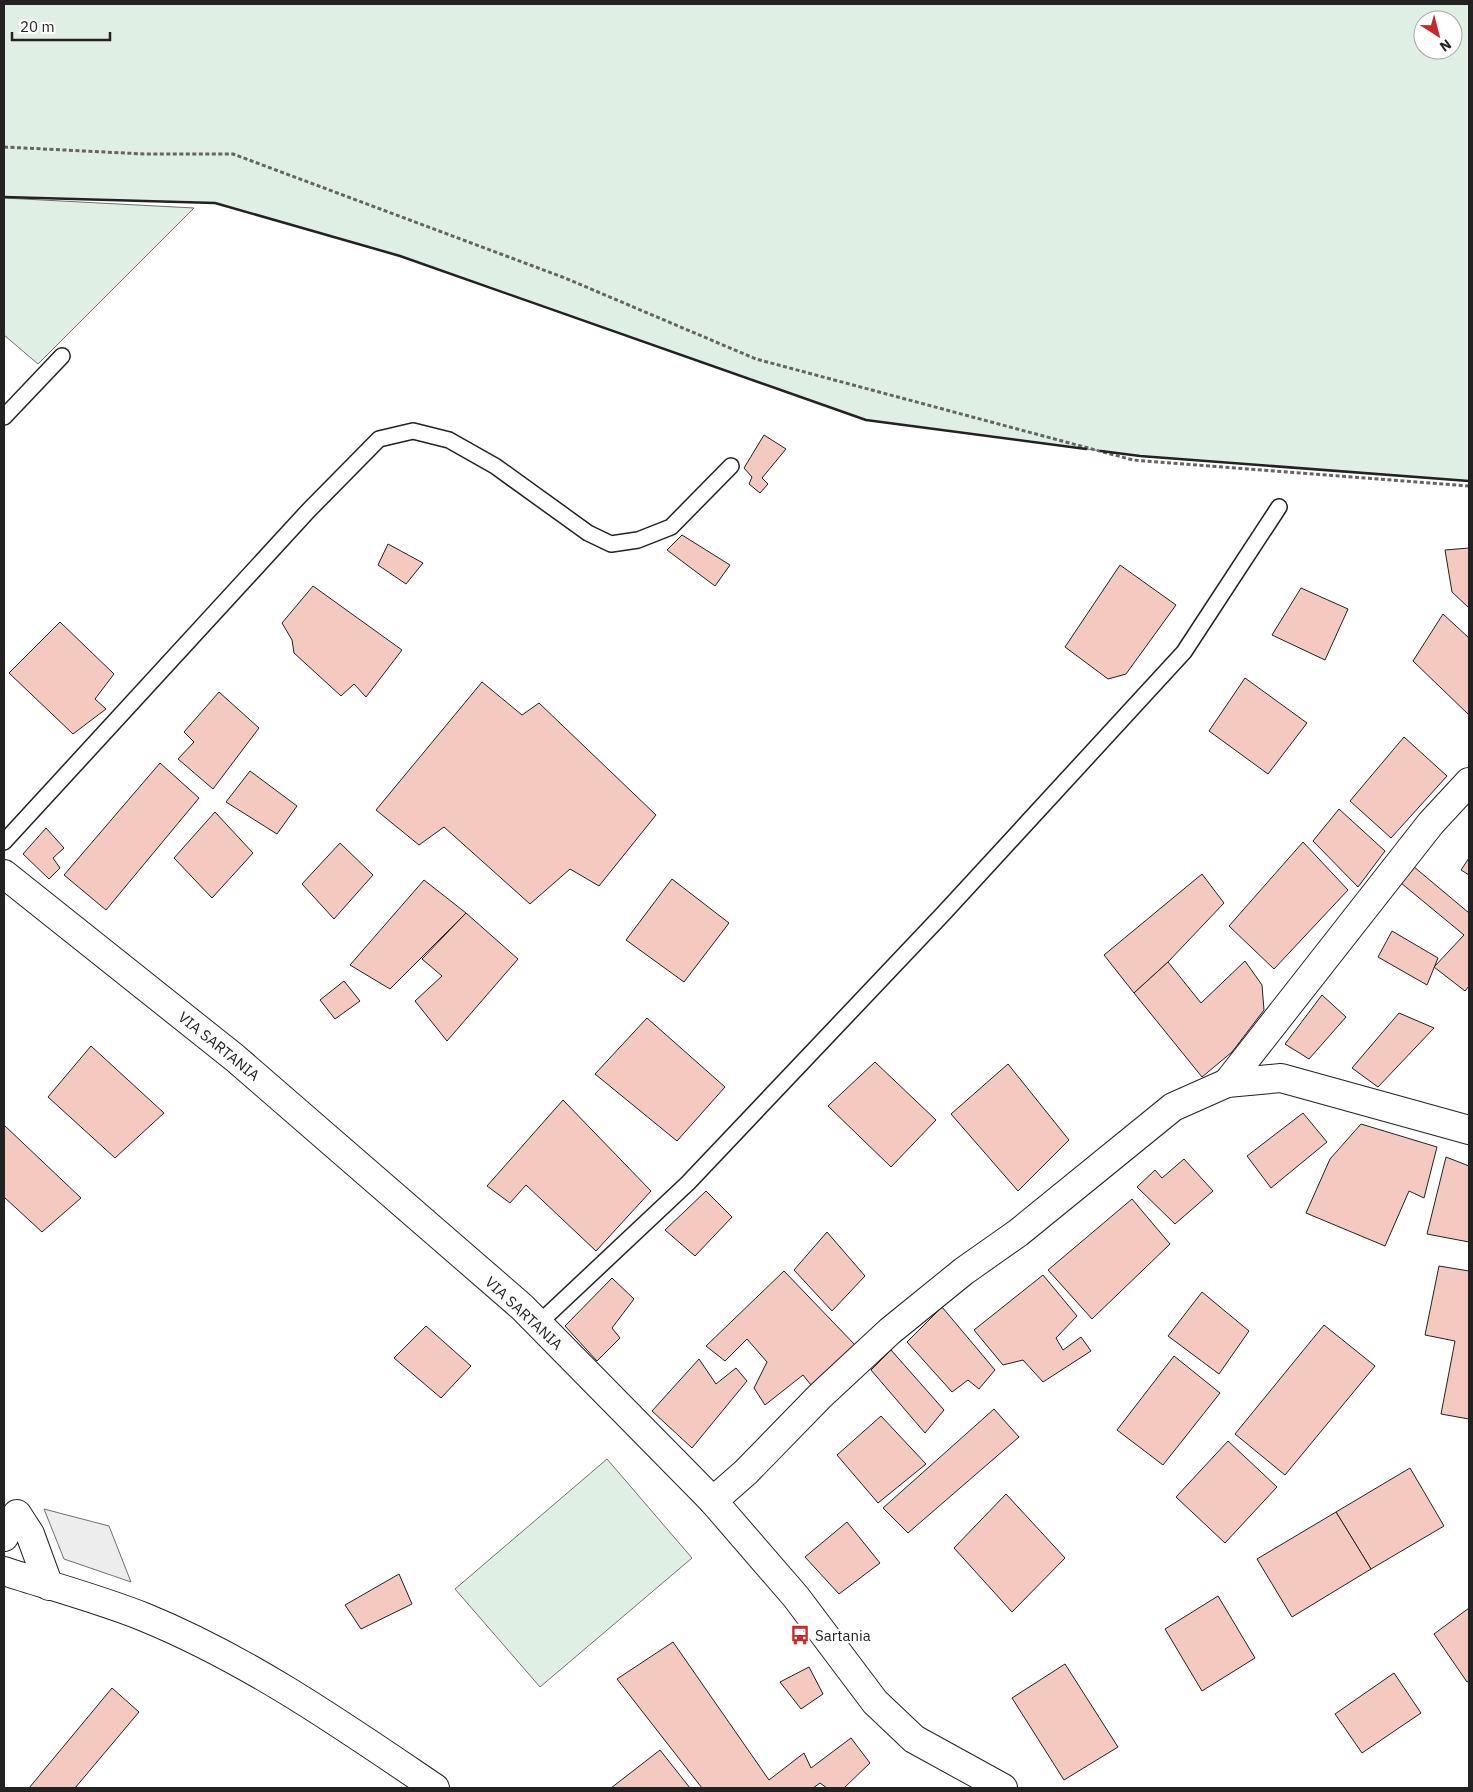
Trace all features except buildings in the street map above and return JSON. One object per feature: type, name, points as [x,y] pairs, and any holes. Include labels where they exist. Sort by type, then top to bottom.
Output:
[{"type":"street","points":[[1227,1083],[1431,823],[1469,782]]},
{"type":"street","name":"VIA SARTANIA","points":[[4,874],[235,1058],[522,1307],[713,1501],[796,1597],[875,1702],[914,1739],[1003,1788]]},
{"type":"street","points":[[713,1501],[746,1472],[820,1396],[883,1338],[964,1271],[1018,1233],[1173,1107],[1227,1083],[1281,1078],[1469,1130]]},
{"type":"street","points":[[8,1516],[30,1534],[50,1586]]},
{"type":"street","points":[[4,1571],[144,1617],[238,1662],[335,1720],[435,1788]]},
{"type":"lane","points":[[4,417],[62,356]]},
{"type":"lane","points":[[4,842],[309,510],[379,439],[414,431],[449,440],[495,466],[588,533],[611,544],[638,540],[671,526],[731,466]]},
{"type":"lane","points":[[538,1324],[688,1183],[956,900],[1178,659],[1279,507]]},
{"type":"path","points":[[4,147],[144,154],[234,154],[565,278],[756,359],[1133,460],[1469,486]]},
{"type":"green space","points":[[4,4],[1469,4],[1469,481],[1140,456],[866,420],[400,256],[215,203],[4,197]]},
{"type":"green space","points":[[4,198],[194,208],[38,364],[4,335]]},
{"type":"green space","points":[[607,1459],[692,1558],[540,1687],[455,1589]]},
{"type":"shaded area","points":[[44,1509],[109,1526],[131,1582],[64,1559]]},
{"type":"wall","points":[[4,197],[215,203],[400,256],[866,420],[1086,449]]},
{"type":"wall","points":[[1101,451],[1140,456],[1469,481]]},
{"type":"place","name":"Sartania","points":[[800,1635]]}]
